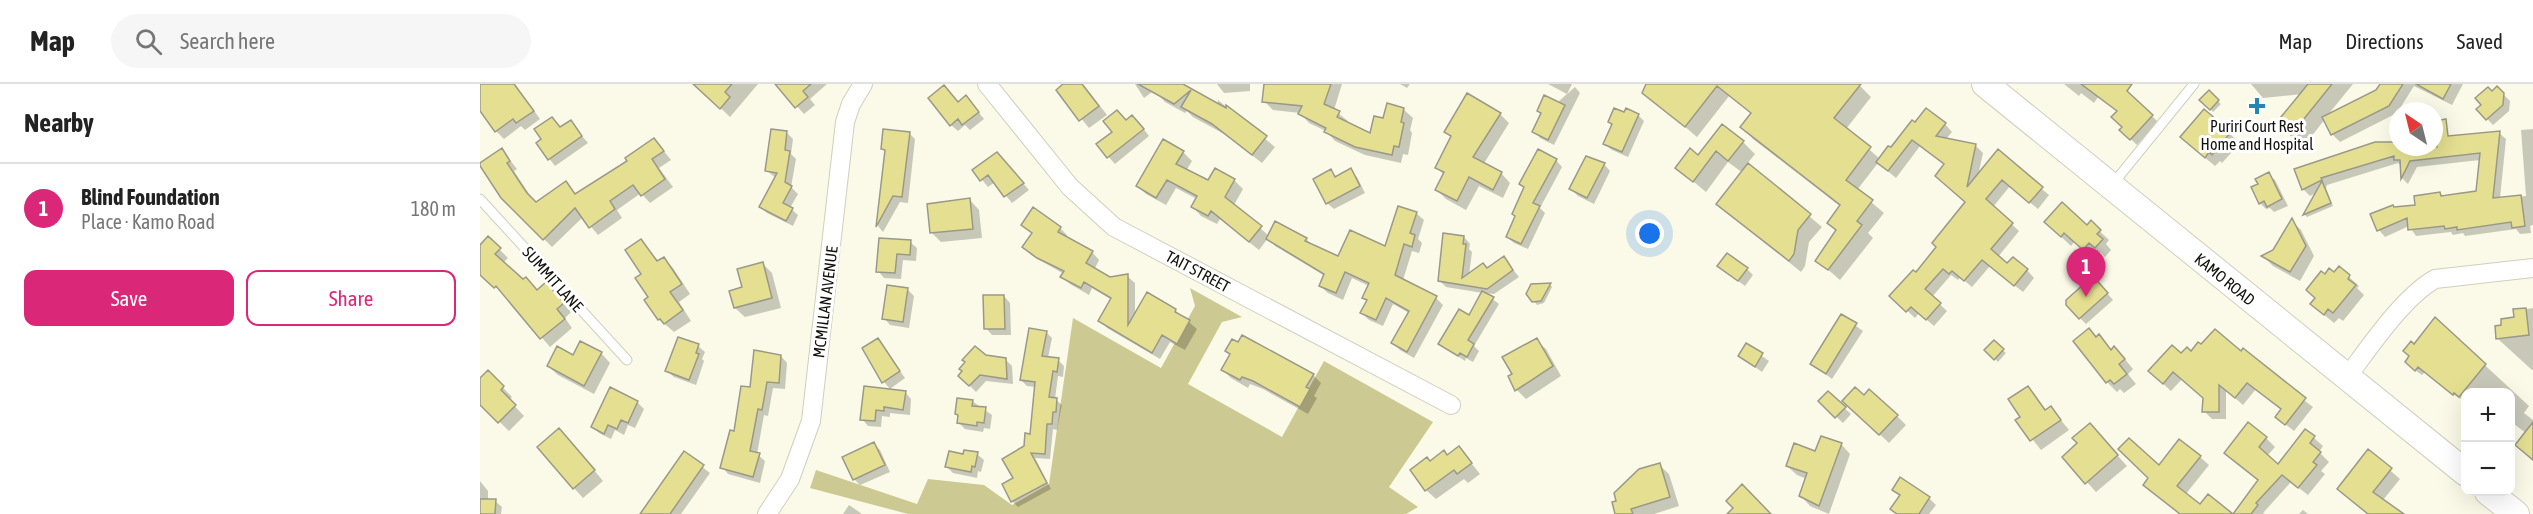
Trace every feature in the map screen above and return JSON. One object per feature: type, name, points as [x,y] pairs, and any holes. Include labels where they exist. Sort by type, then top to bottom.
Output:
[{"type":"main road","name":"KAMO ROAD","points":[[1985,84],[2461,469]]},
{"type":"main road","points":[[2493,496],[2516,514]]},
{"type":"street","name":"MCMILLAN AVENUE","points":[[767,514],[790,479],[811,421],[845,123],[851,104],[863,84]]},
{"type":"street","name":"TAIT STREET","points":[[987,84],[1070,187],[1114,226],[1451,405]]},
{"type":"street","points":[[2347,377],[2405,304],[2426,284],[2435,279],[2533,268]]},
{"type":"lane","points":[[2110,187],[2194,84]]},
{"type":"lane","name":"SUMMIT LANE","points":[[480,198],[627,360]]},
{"type":"shaded area","points":[[1190,288],[1242,317],[1222,322],[1188,384],[1282,437],[1324,361],[1433,422],[1389,487],[1418,507],[1406,514],[908,514],[810,488],[816,470],[917,504],[928,479],[984,485],[1012,505],[1049,484],[1073,318],[1161,368],[1195,306]]},
{"type":"building","points":[[480,84],[514,84],[534,111],[516,123],[513,119],[495,132],[480,111]]},
{"type":"building","points":[[693,84],[732,84],[725,92],[730,97],[720,109]]},
{"type":"building","points":[[775,84],[811,84],[803,91],[808,97],[795,108]]},
{"type":"building","points":[[1063,84],[1082,84],[1099,106],[1079,121],[1056,90]]},
{"type":"building","points":[[1138,84],[1183,84],[1226,108],[1226,105],[1267,136],[1252,155],[1212,124],[1181,107],[1191,90],[1174,104]]},
{"type":"building","points":[[1264,84],[1331,84],[1324,104],[1340,111],[1337,117],[1370,133],[1374,116],[1383,118],[1387,103],[1404,108],[1401,122],[1404,123],[1399,147],[1394,146],[1392,155],[1355,147],[1324,132],[1326,128],[1298,114],[1302,106],[1262,102]]},
{"type":"building","points":[[1646,84],[1861,84],[1834,118],[1871,147],[1846,180],[1873,200],[1857,221],[1862,225],[1828,270],[1815,261],[1836,230],[1827,223],[1840,205],[1740,127],[1751,113],[1717,86],[1685,127],[1642,93]]},
{"type":"building","points":[[2081,84],[2132,84],[2127,91],[2153,115],[2130,140],[2119,130],[2122,127],[2111,117],[2117,111]]},
{"type":"building","points":[[2308,84],[2332,84],[2291,135],[2276,123]]},
{"type":"building","points":[[2380,84],[2403,84],[2392,102],[2389,102],[2389,106],[2331,135],[2322,117],[2376,90]]},
{"type":"building","points":[[2416,84],[2451,84],[2443,99]]},
{"type":"building","points":[[944,85],[958,102],[966,95],[979,112],[962,125],[958,119],[950,126],[928,98]]},
{"type":"building","points":[[2497,86],[2504,93],[2503,105],[2486,120],[2476,109],[2481,105],[2475,98],[2488,87],[2492,91]]},
{"type":"building","points":[[2209,90],[2219,100],[2210,110],[2199,100]]},
{"type":"building","points":[[1467,93],[1501,113],[1473,157],[1502,172],[1493,190],[1469,177],[1457,201],[1435,190],[1444,172],[1435,168],[1451,136],[1444,132]]},
{"type":"building","points":[[1544,95],[1565,105],[1548,140],[1532,132],[1541,113],[1537,111]]},
{"type":"building","points":[[1614,108],[1624,112],[1626,108],[1639,114],[1622,152],[1603,144],[1612,124],[1608,122]]},
{"type":"building","points":[[1926,108],[1946,123],[1936,136],[1976,144],[1967,187],[1998,149],[2043,187],[2029,203],[2002,180],[1986,199],[2013,223],[1991,249],[2007,263],[2013,257],[2028,269],[2014,286],[1982,260],[1964,281],[1952,271],[1949,274],[1943,269],[1925,289],[1941,303],[1926,320],[1911,307],[1906,312],[1889,296],[1913,270],[1916,272],[1936,247],[1932,243],[1965,202],[1935,176],[1944,164],[1912,140],[1888,171],[1876,162],[1912,120],[1915,122]]},
{"type":"building","points":[[2204,109],[2231,132],[2212,155],[2209,152],[2205,158],[2180,137]]},
{"type":"building","points":[[1117,110],[1126,120],[1132,115],[1144,129],[1107,158],[1096,144],[1112,132],[1103,121]]},
{"type":"building","points":[[552,117],[560,127],[571,120],[582,136],[548,160],[536,143],[541,139],[534,129]]},
{"type":"building","points":[[2446,119],[2448,136],[2500,131],[2493,198],[2521,195],[2525,226],[2512,228],[2511,222],[2457,230],[2457,227],[2445,229],[2444,226],[2408,230],[2407,218],[2377,231],[2370,214],[2393,205],[2394,207],[2415,205],[2414,196],[2440,192],[2441,196],[2476,191],[2480,153],[2410,161],[2401,179],[2400,160],[2394,160],[2394,156],[2443,156],[2443,120]]},
{"type":"building","points":[[1722,124],[1744,141],[1728,161],[1716,151],[1693,182],[1675,168],[1690,148],[1698,155]]},
{"type":"building","points":[[771,129],[787,131],[785,150],[790,151],[785,182],[792,186],[783,203],[793,208],[786,221],[759,207],[777,173],[765,171]]},
{"type":"building","points":[[883,129],[910,132],[902,197],[893,196],[876,227],[885,150],[881,149]]},
{"type":"building","points":[[654,138],[664,151],[652,159],[665,179],[641,196],[633,185],[610,201],[615,209],[589,228],[575,208],[543,240],[501,198],[480,166],[480,163],[502,148],[510,161],[507,163],[527,193],[536,202],[566,181],[575,194],[627,161],[625,158]]},
{"type":"building","points":[[1163,139],[1184,151],[1176,164],[1208,180],[1215,168],[1235,179],[1225,197],[1262,226],[1249,242],[1211,211],[1208,216],[1191,207],[1197,196],[1167,180],[1156,198],[1136,186]]},
{"type":"building","points":[[2375,142],[2389,142],[2389,156],[2394,156],[2321,178],[2322,180],[2302,190],[2294,169]]},
{"type":"building","points":[[1538,149],[1557,159],[1533,203],[1540,206],[1521,244],[1506,237],[1515,216],[1512,214],[1524,187],[1519,184]]},
{"type":"building","points":[[997,152],[1024,183],[1004,197],[988,175],[980,181],[972,170]]},
{"type":"building","points":[[1586,156],[1605,163],[1587,198],[1569,189]]},
{"type":"building","points":[[1748,163],[1811,214],[1798,230],[1794,254],[1789,261],[1716,204]]},
{"type":"building","points":[[1351,168],[1360,186],[1326,204],[1313,179],[1331,169],[1335,177]]},
{"type":"building","points":[[2269,172],[2282,199],[2267,207],[2264,201],[2259,204],[2251,187],[2258,184],[2255,179]]},
{"type":"building","points":[[2322,181],[2331,203],[2303,215]]},
{"type":"building","points":[[970,198],[973,229],[930,233],[927,204]]},
{"type":"building","points":[[2062,202],[2087,225],[2091,220],[2101,230],[2097,234],[2103,239],[2095,248],[2089,243],[2083,250],[2064,233],[2061,237],[2044,222]]},
{"type":"building","points":[[1398,206],[1417,212],[1410,233],[1415,235],[1412,247],[1404,244],[1395,275],[1437,296],[1407,352],[1391,343],[1409,311],[1386,298],[1376,320],[1360,313],[1367,300],[1362,298],[1369,283],[1345,272],[1336,293],[1319,286],[1324,274],[1266,239],[1275,221],[1307,238],[1305,241],[1338,256],[1350,230],[1385,246]]},
{"type":"building","points":[[1033,207],[1061,227],[1058,232],[1093,251],[1086,263],[1110,277],[1128,274],[1128,325],[1147,292],[1190,320],[1177,344],[1162,335],[1152,353],[1098,321],[1111,298],[1084,282],[1081,288],[1060,277],[1064,271],[1037,258],[1022,247],[1032,233],[1021,225]]},
{"type":"building","points":[[2292,218],[2306,246],[2290,272],[2261,256],[2273,250]]},
{"type":"building","points":[[1443,233],[1464,236],[1463,244],[1466,244],[1462,278],[1483,263],[1487,268],[1504,256],[1513,270],[1487,289],[1438,281]]},
{"type":"building","points":[[488,236],[501,248],[495,254],[523,279],[526,277],[537,290],[546,282],[564,303],[557,309],[565,319],[540,339],[496,286],[494,288],[480,275],[480,245]]},
{"type":"building","points":[[879,238],[911,240],[910,255],[897,254],[895,273],[876,272]]},
{"type":"building","points":[[641,239],[657,261],[664,257],[682,284],[670,292],[683,310],[664,324],[660,319],[658,320],[644,300],[648,297],[635,278],[641,274],[625,250]]},
{"type":"building","points":[[1727,253],[1748,268],[1738,281],[1717,266]]},
{"type":"building","points":[[763,262],[772,298],[734,308],[729,291],[742,287],[737,269]]},
{"type":"building","points":[[2339,266],[2350,275],[2348,279],[2356,285],[2333,313],[2328,309],[2324,315],[2310,304],[2315,298],[2306,290],[2321,271],[2325,274],[2329,268],[2334,272]]},
{"type":"building","points":[[2093,276],[2108,293],[2079,319],[2066,305],[2066,300]]},
{"type":"building","points":[[1551,283],[1541,301],[1532,302],[1526,294],[1531,284]]},
{"type":"building","points":[[887,285],[908,288],[903,322],[882,319]]},
{"type":"building","points":[[1482,291],[1494,297],[1468,340],[1474,344],[1467,357],[1460,353],[1458,356],[1438,344],[1459,309],[1469,315]]},
{"type":"building","points":[[983,295],[1004,295],[1005,329],[984,329]]},
{"type":"building","points":[[2526,308],[2529,335],[2496,339],[2495,326],[2501,325],[2501,319],[2514,317],[2513,309]]},
{"type":"building","points":[[1841,314],[1857,323],[1826,374],[1810,364]]},
{"type":"building","points":[[2435,317],[2486,364],[2466,388],[2461,388],[2459,397],[2454,393],[2453,395],[2418,367],[2415,371],[2405,362],[2409,356],[2403,351],[2411,341],[2414,344]]},
{"type":"building","points":[[1029,328],[1047,331],[1042,356],[1059,358],[1057,372],[1053,371],[1049,397],[1057,398],[1056,412],[1053,412],[1052,424],[1047,424],[1045,454],[1031,453],[1047,483],[1011,502],[1002,484],[1013,478],[1002,459],[1024,446],[1025,433],[1030,434],[1035,382],[1020,380]]},
{"type":"building","points":[[2089,328],[2096,337],[2099,334],[2111,350],[2114,346],[2125,359],[2119,364],[2127,374],[2114,384],[2110,380],[2106,383],[2073,341]]},
{"type":"building","points":[[2215,329],[2241,351],[2243,348],[2306,398],[2285,425],[2275,417],[2281,409],[2247,383],[2235,398],[2219,385],[2219,412],[2202,412],[2203,398],[2173,372],[2163,384],[2148,371],[2172,345],[2181,353],[2187,347],[2191,351],[2198,342],[2201,344]]},
{"type":"building","points":[[1242,335],[1314,374],[1306,387],[1310,389],[1300,407],[1253,381],[1242,377],[1240,380],[1221,370],[1230,354],[1225,351],[1232,339],[1238,342]]},
{"type":"building","points":[[678,337],[699,344],[696,353],[699,354],[689,380],[665,371]]},
{"type":"building","points":[[878,338],[900,371],[882,383],[862,348]]},
{"type":"building","points":[[1537,338],[1553,366],[1515,391],[1508,376],[1512,374],[1502,357]]},
{"type":"building","points":[[1994,340],[2004,349],[1994,360],[1984,350]]},
{"type":"building","points":[[580,341],[602,352],[584,386],[547,366],[557,346],[573,355]]},
{"type":"building","points":[[1746,343],[1763,353],[1755,367],[1738,356]]},
{"type":"building","points":[[975,346],[986,355],[1006,358],[1007,379],[980,375],[969,386],[958,376],[962,371],[959,369],[965,362],[962,360]]},
{"type":"building","points":[[754,350],[781,355],[779,383],[767,382],[762,410],[758,409],[750,451],[760,453],[753,477],[720,468],[730,430],[734,431],[741,386],[750,387]]},
{"type":"building","points":[[488,370],[504,386],[501,390],[516,405],[498,423],[480,405],[480,378]]},
{"type":"building","points":[[864,386],[906,391],[903,410],[884,407],[884,411],[876,410],[875,421],[860,420]]},
{"type":"building","points":[[2028,386],[2045,410],[2051,406],[2061,420],[2030,441],[2015,420],[2020,417],[2008,399]]},
{"type":"building","points":[[610,387],[638,401],[628,423],[621,420],[617,429],[608,425],[604,434],[591,427]]},
{"type":"building","points":[[1855,387],[1864,395],[1869,389],[1898,415],[1879,435],[1842,401]]},
{"type":"building","points":[[1828,391],[1846,407],[1835,418],[1818,401]]},
{"type":"building","points":[[957,398],[973,400],[972,406],[986,407],[984,423],[977,422],[977,426],[957,423],[958,415],[955,414]]},
{"type":"building","points":[[2248,422],[2267,437],[2259,447],[2278,464],[2305,429],[2315,436],[2310,443],[2321,452],[2313,462],[2317,465],[2298,488],[2282,475],[2256,503],[2258,505],[2251,514],[2233,514],[2258,480],[2224,453]]},
{"type":"building","points":[[2533,422],[2533,460],[2515,445]]},
{"type":"building","points":[[2090,423],[2118,455],[2085,484],[2062,457],[2077,443],[2072,438]]},
{"type":"building","points":[[559,428],[595,470],[573,489],[537,447]]},
{"type":"building","points":[[1821,436],[1842,443],[1819,506],[1799,496],[1807,473],[1786,466],[1794,443],[1815,451]]},
{"type":"building","points":[[2129,438],[2159,465],[2179,439],[2201,456],[2177,486],[2200,504],[2208,494],[2233,514],[2180,514],[2143,485],[2148,478],[2118,449]]},
{"type":"building","points":[[874,442],[885,465],[853,480],[842,457]]},
{"type":"building","points":[[1459,446],[1472,463],[1457,474],[1454,470],[1425,491],[1410,470],[1427,457],[1430,461],[1444,450],[1447,455]]},
{"type":"building","points":[[2368,449],[2392,468],[2373,492],[2404,514],[2368,514],[2337,489]]},
{"type":"building","points":[[964,450],[978,452],[975,467],[972,466],[971,472],[945,467],[949,451],[963,454]]},
{"type":"building","points":[[684,451],[704,465],[670,514],[640,514]]},
{"type":"building","points":[[1660,463],[1670,497],[1631,509],[1633,514],[1615,514],[1612,502],[1616,501],[1614,493],[1639,469]]},
{"type":"building","points":[[1900,477],[1930,497],[1919,514],[1897,514],[1890,509],[1900,495],[1892,490]]},
{"type":"building","points":[[1742,484],[1771,514],[1727,514],[1733,508],[1726,501]]},
{"type":"building","points":[[480,499],[496,499],[495,514],[480,514]]},
{"type":"place","name":"Puriri Court Rest Home and Hospital","points":[[2257,106]]},
{"type":"place","name":"Blind Foundation","points":[[2086,297]]}]
